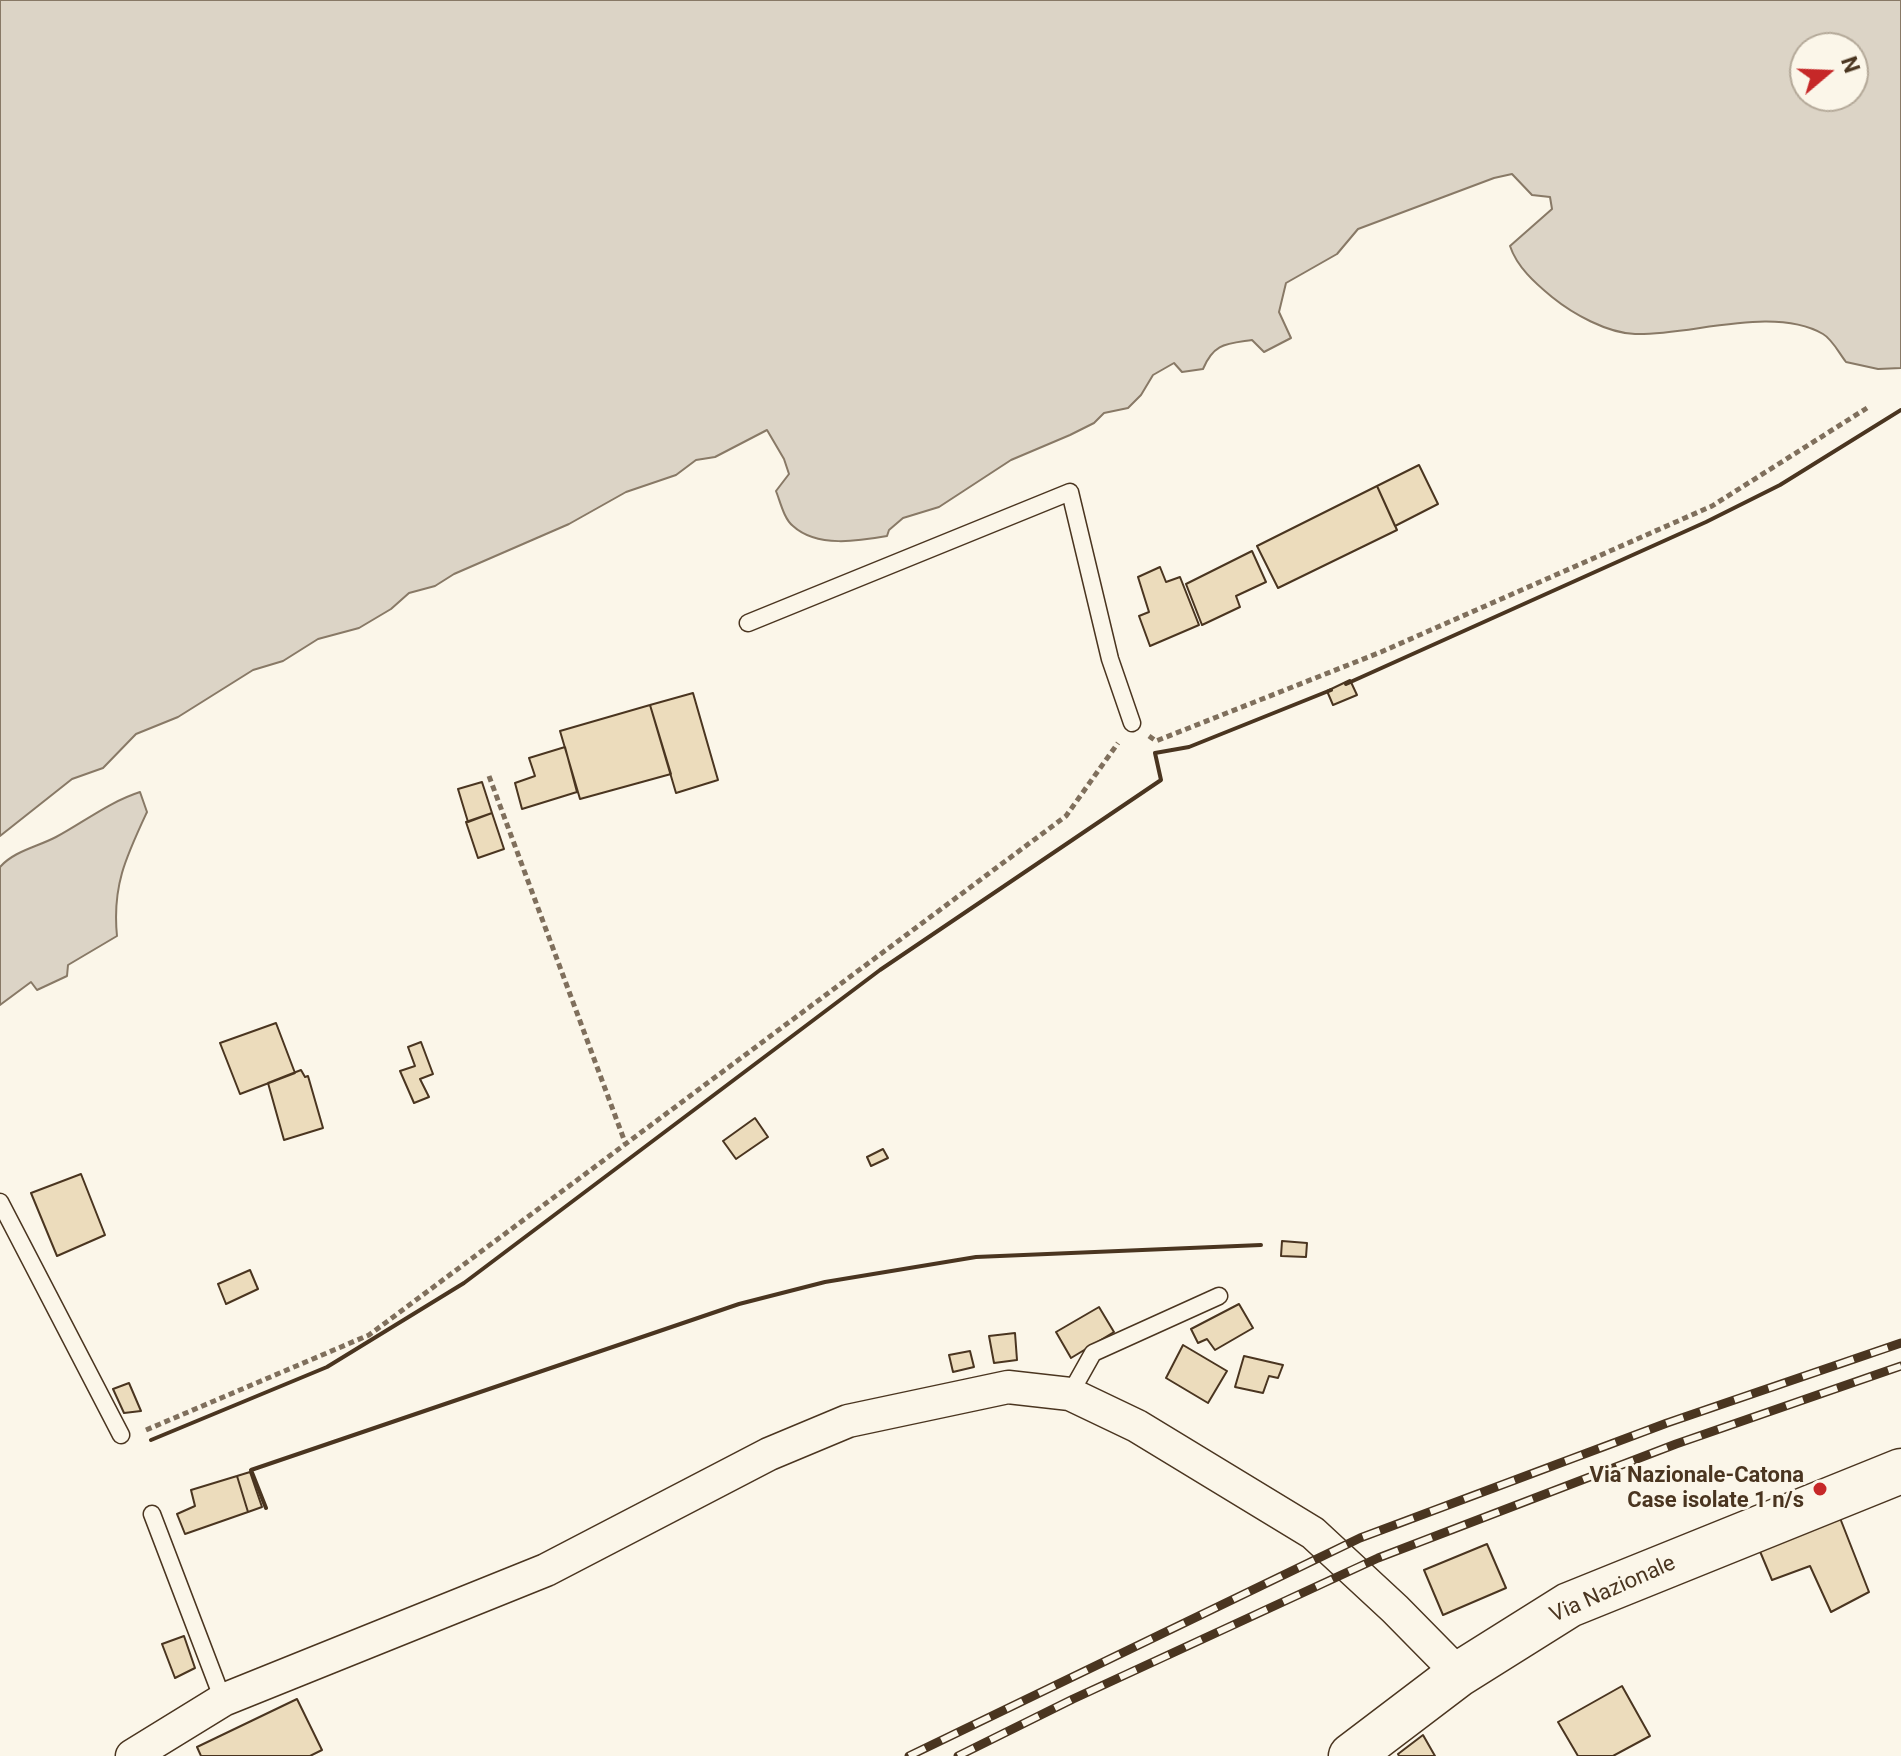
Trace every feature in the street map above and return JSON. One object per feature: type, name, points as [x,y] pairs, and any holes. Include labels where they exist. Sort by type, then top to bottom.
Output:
[{"type":"main road","name":"Via Nazionale","points":[[1351,1756],[1459,1674],[1569,1605],[1901,1471]]},
{"type":"street","points":[[132,1756],[223,1700],[546,1570],[769,1454],[848,1421],[1008,1387],[1070,1394],[1137,1426],[1313,1533],[1459,1674]]},
{"type":"lane","points":[[748,623],[1070,492],[1110,659],[1132,723]]},
{"type":"lane","points":[[0,1202],[121,1435]]},
{"type":"lane","points":[[1070,1394],[1093,1353],[1219,1296]]},
{"type":"lane","points":[[152,1514],[223,1700]]},
{"type":"path","points":[[121,1435],[152,1429],[369,1335],[1066,816],[1132,723],[1156,741],[1381,652],[1712,506],[1867,408]]},
{"type":"path","points":[[489,776],[626,1145]]},
{"type":"shaded area","points":[[0,0],[1901,0],[1901,368],[1878,369],[1846,362],[1823,334],[1780,322],[1635,334],[1591,322],[1539,286],[1522,268],[1510,246],[1552,209],[1550,197],[1532,195],[1512,174],[1494,178],[1358,229],[1337,254],[1286,283],[1279,312],[1291,338],[1264,352],[1252,340],[1222,346],[1216,349],[1203,369],[1182,372],[1174,363],[1153,375],[1141,395],[1128,408],[1104,413],[1094,423],[1011,460],[939,507],[903,518],[889,530],[887,536],[851,541],[826,540],[814,538],[793,526],[776,491],[789,474],[767,430],[715,457],[696,460],[676,475],[626,492],[569,524],[454,574],[435,586],[409,593],[391,609],[359,628],[318,639],[283,661],[253,670],[178,717],[136,734],[103,768],[72,779],[0,836]]},
{"type":"shaded area","points":[[140,792],[147,812],[122,872],[117,902],[117,936],[68,965],[67,976],[37,990],[31,982],[0,1005],[0,867],[19,853]]},
{"type":"building","points":[[1419,465],[1438,504],[1395,526],[1377,486]]},
{"type":"building","points":[[1377,486],[1397,530],[1278,588],[1257,546]]},
{"type":"building","points":[[1252,551],[1266,582],[1236,596],[1240,607],[1202,625],[1186,584]]},
{"type":"building","points":[[1160,567],[1166,582],[1180,577],[1199,625],[1150,646],[1139,616],[1149,612],[1138,577]]},
{"type":"building","points":[[1350,680],[1357,695],[1333,705],[1327,691]]},
{"type":"building","points":[[693,693],[718,780],[676,793],[650,705]]},
{"type":"building","points":[[650,705],[671,774],[580,799],[560,731]]},
{"type":"building","points":[[565,747],[577,792],[522,809],[515,783],[535,776],[529,758]]},
{"type":"building","points":[[482,782],[492,813],[468,822],[458,789]]},
{"type":"building","points":[[492,813],[504,849],[478,858],[466,822]]},
{"type":"building","points":[[276,1023],[295,1073],[240,1094],[220,1043]]},
{"type":"building","points":[[421,1042],[433,1074],[420,1079],[429,1097],[414,1103],[400,1071],[415,1066],[408,1047]]},
{"type":"building","points":[[301,1070],[305,1077],[308,1076],[323,1128],[284,1140],[268,1083]]},
{"type":"building","points":[[755,1118],[768,1137],[736,1159],[723,1141]]},
{"type":"building","points":[[883,1149],[888,1158],[871,1166],[867,1157]]},
{"type":"building","points":[[81,1174],[105,1235],[57,1256],[31,1193]]},
{"type":"building","points":[[1282,1241],[1307,1243],[1306,1257],[1281,1256]]},
{"type":"building","points":[[250,1270],[258,1289],[226,1304],[218,1284]]},
{"type":"building","points":[[1239,1304],[1253,1328],[1215,1350],[1207,1339],[1198,1343],[1191,1329]]},
{"type":"building","points":[[1099,1307],[1114,1332],[1071,1358],[1056,1332]]},
{"type":"building","points":[[1015,1333],[1017,1360],[994,1363],[989,1336]]},
{"type":"building","points":[[1183,1345],[1227,1371],[1208,1403],[1166,1378]]},
{"type":"building","points":[[970,1351],[974,1367],[953,1372],[949,1355]]},
{"type":"building","points":[[1244,1356],[1283,1365],[1278,1378],[1269,1376],[1263,1393],[1235,1387]]},
{"type":"building","points":[[129,1383],[141,1411],[124,1413],[113,1389]]},
{"type":"building","points":[[250,1472],[262,1507],[248,1512],[237,1476]]},
{"type":"building","points":[[237,1476],[248,1512],[185,1534],[177,1514],[195,1506],[191,1490]]},
{"type":"building","points":[[1840,1518],[1869,1592],[1831,1612],[1810,1566],[1772,1580],[1759,1549]]},
{"type":"building","points":[[1487,1544],[1506,1588],[1443,1615],[1424,1570]]},
{"type":"building","points":[[184,1636],[195,1668],[175,1678],[162,1644]]},
{"type":"building","points":[[1622,1686],[1650,1736],[1613,1756],[1578,1756],[1558,1722]]},
{"type":"building","points":[[297,1699],[322,1750],[310,1756],[201,1756],[197,1747]]},
{"type":"building","points":[[1423,1735],[1435,1756],[1399,1756],[1398,1754]]},
{"type":"railway","points":[[909,1756],[1360,1538],[1667,1423],[1901,1343]]},
{"type":"railway","points":[[958,1756],[1073,1699],[1378,1558],[1676,1444],[1901,1366]]},
{"type":"wall","points":[[1346,684],[1706,522],[1780,485],[1901,410]]},
{"type":"wall","points":[[151,1440],[327,1367],[464,1283],[880,970],[1161,780],[1155,753],[1189,747],[1331,690]]},
{"type":"wall","points":[[266,1508],[251,1470],[739,1304],[825,1282],[976,1257],[1261,1245]]},
{"type":"place","name":"Via Nazionale-Catona Case isolate 1 n/s","points":[[1820,1489]]}]
